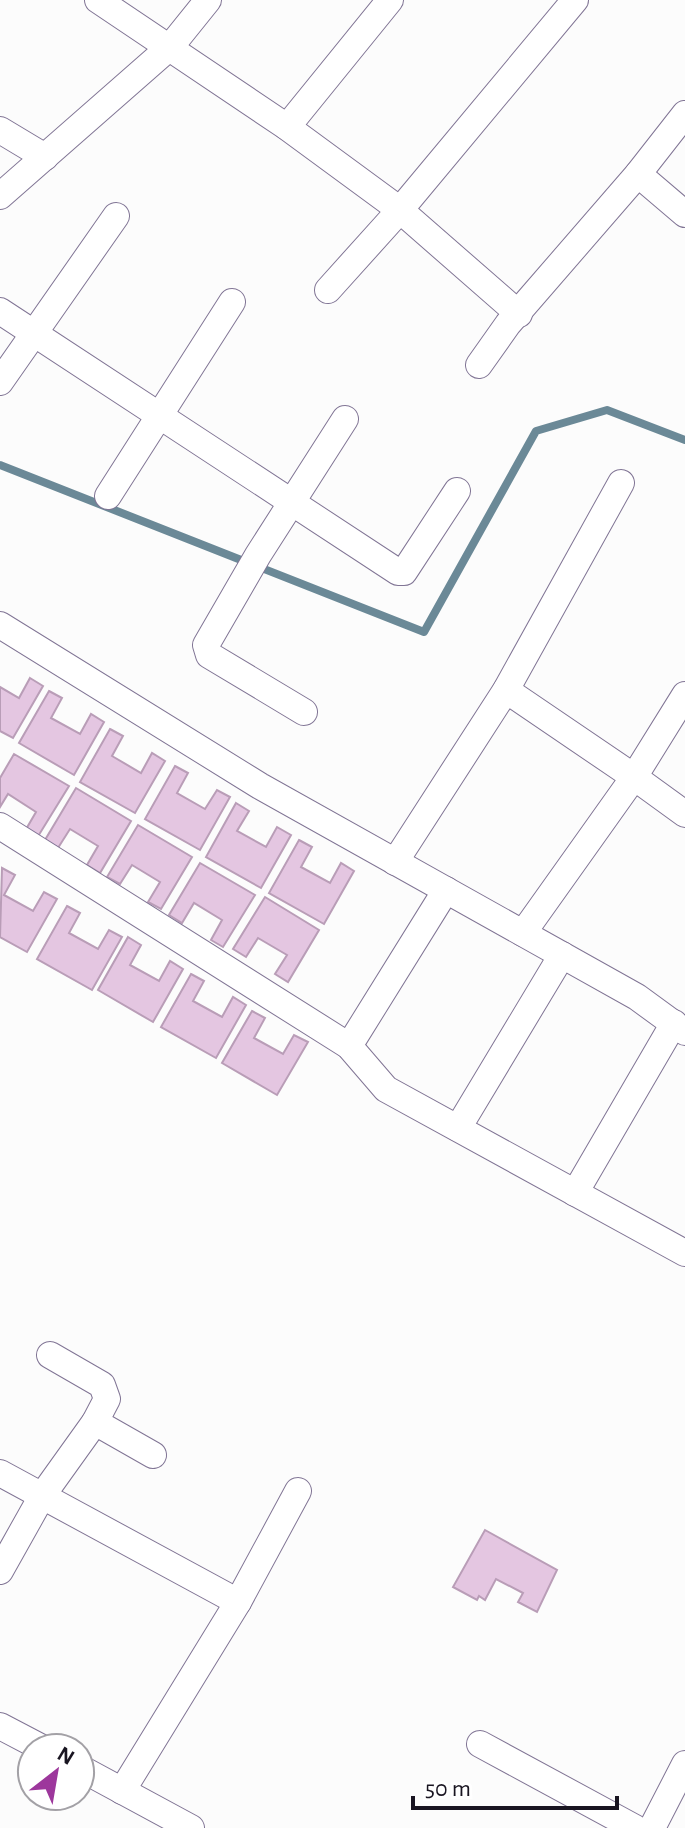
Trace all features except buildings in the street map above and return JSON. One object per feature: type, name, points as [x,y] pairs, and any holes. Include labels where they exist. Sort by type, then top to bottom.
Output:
[{"type":"street","points":[[98,0],[171,46],[400,210],[519,314]]},
{"type":"street","points":[[0,196],[171,46],[208,0]]},
{"type":"street","points":[[287,127],[390,0]]},
{"type":"street","points":[[328,290],[400,210],[575,0]]},
{"type":"street","points":[[479,365],[508,324],[638,174],[685,114]]},
{"type":"street","points":[[0,130],[45,157]]},
{"type":"street","points":[[638,174],[685,214]]},
{"type":"street","points":[[0,382],[116,216]]},
{"type":"street","points":[[108,496],[232,302]]},
{"type":"street","points":[[0,311],[398,572],[404,572],[457,491]]},
{"type":"street","points":[[304,712],[209,655],[206,645],[235,592],[345,419]]},
{"type":"street","points":[[395,862],[506,690],[621,483]]},
{"type":"street","points":[[0,625],[260,786],[637,997],[679,1028],[575,1193]]},
{"type":"street","points":[[506,690],[685,814]]},
{"type":"street","points":[[523,933],[634,777],[685,695]]},
{"type":"street","points":[[0,826],[349,1046],[386,1089],[685,1253]]},
{"type":"street","points":[[349,1046],[446,890]]},
{"type":"street","points":[[458,1128],[562,955]]},
{"type":"street","points":[[0,1571],[42,1496],[95,1422],[107,1399],[102,1385],[50,1355]]},
{"type":"street","points":[[95,1422],[153,1455]]},
{"type":"street","points":[[0,1473],[238,1602]]},
{"type":"street","points":[[122,1791],[238,1602],[298,1491]]},
{"type":"street","points":[[480,1744],[635,1828]]},
{"type":"street","points":[[652,1828],[685,1764]]},
{"type":"street","points":[[96,1777],[191,1828]]},
{"type":"waterway","points":[[0,465],[424,632],[536,431],[607,410],[685,440]]}]
